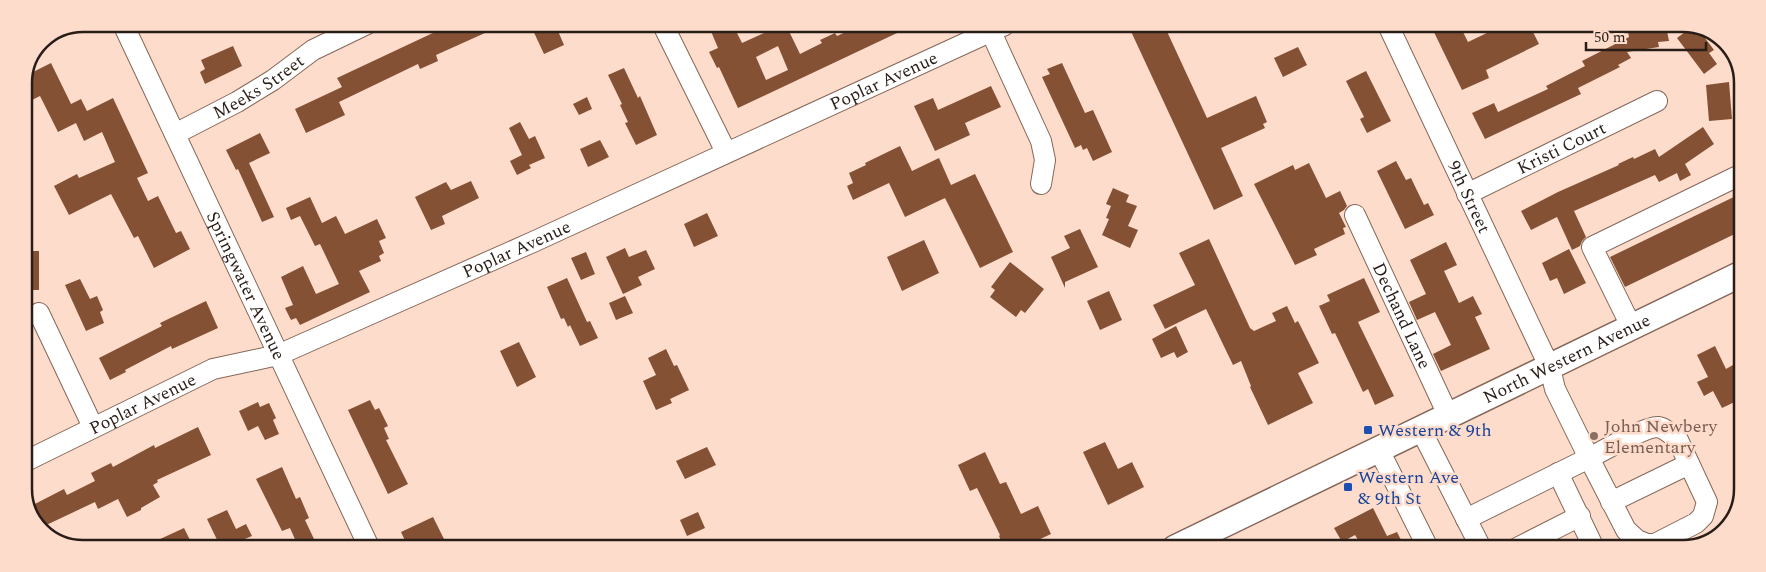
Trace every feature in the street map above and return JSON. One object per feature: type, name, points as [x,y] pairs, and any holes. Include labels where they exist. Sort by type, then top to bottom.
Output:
[{"type":"main road","name":"North Western Avenue","points":[[1197,540],[1733,278]]},
{"type":"street","name":"Springwater Avenue","points":[[127,32],[366,540]]},
{"type":"street","name":"Meeks Street","points":[[175,134],[237,102],[273,80],[313,50],[350,32]]},
{"type":"street","points":[[668,32],[726,152]]},
{"type":"street","name":"Poplar Avenue","points":[[33,457],[213,369],[278,355],[532,242],[989,32]]},
{"type":"street","points":[[1000,32],[1041,141],[1044,160],[1041,184]]},
{"type":"street","name":"9th Street","points":[[1391,32],[1550,368],[1555,389],[1626,530],[1637,540]]},
{"type":"street","name":"Kristi Court","points":[[1467,194],[1657,101]]},
{"type":"street","points":[[1632,328],[1592,247],[1733,178]]},
{"type":"street","name":"Dechand Lane","points":[[1355,215],[1449,417]]},
{"type":"street","points":[[39,312],[93,427]]},
{"type":"street","name":"9th Street","points":[[1589,458],[1646,429],[1657,427],[1670,433],[1678,440],[1706,502],[1703,516],[1696,523],[1663,540]]},
{"type":"street","points":[[1422,430],[1477,540]]},
{"type":"street","points":[[1379,450],[1424,540]]},
{"type":"street","points":[[1466,519],[1589,458]]},
{"type":"street","points":[[1611,502],[1689,464]]},
{"type":"street","points":[[1558,473],[1590,540]]},
{"type":"street","points":[[1533,540],[1580,516]]},
{"type":"building","points":[[435,32],[487,32],[436,55],[438,61],[420,69],[418,64],[339,102],[345,115],[306,133],[295,109],[342,87],[337,78]]},
{"type":"building","points":[[534,32],[558,32],[564,45],[544,54]]},
{"type":"building","points":[[711,32],[736,32],[742,43],[766,32],[789,32],[800,54],[822,43],[820,40],[835,33],[837,36],[846,32],[899,32],[738,108],[719,67],[717,68],[709,52],[718,48]],"holes":[[[778,46],[788,70],[766,80],[756,57]]]},
{"type":"building","points":[[1131,32],[1167,32],[1207,118],[1256,96],[1267,122],[1263,124],[1265,128],[1221,148],[1243,196],[1214,210]]},
{"type":"building","points":[[1434,32],[1463,32],[1468,42],[1489,32],[1533,32],[1539,44],[1486,70],[1489,78],[1462,90]]},
{"type":"building","points":[[1628,32],[1667,32],[1669,41],[1658,42],[1659,47],[1627,52],[1631,58],[1618,65],[1620,67],[1578,88],[1581,94],[1485,139],[1472,113],[1494,103],[1498,112],[1548,89],[1546,86],[1585,66],[1582,61],[1629,37]]},
{"type":"building","points":[[1685,32],[1705,38],[1714,50],[1709,53],[1717,64],[1704,74],[1677,38]]},
{"type":"building","points":[[233,46],[242,66],[205,84],[200,72],[205,69],[201,60]]},
{"type":"building","points":[[1298,47],[1307,65],[1283,77],[1274,58]]},
{"type":"building","points":[[51,63],[71,104],[81,99],[87,111],[113,98],[148,173],[137,178],[148,201],[158,196],[176,233],[181,231],[190,249],[154,268],[138,236],[134,238],[111,194],[69,215],[54,186],[77,174],[79,178],[115,162],[102,132],[84,141],[76,123],[58,132],[40,96],[32,100],[33,72]]},
{"type":"building","points":[[1062,63],[1085,113],[1093,110],[1112,152],[1093,161],[1087,148],[1083,150],[1081,145],[1075,148],[1042,77],[1050,74],[1047,69]]},
{"type":"building","points":[[624,68],[638,98],[640,96],[657,135],[636,145],[625,123],[628,122],[620,105],[622,104],[608,75]]},
{"type":"building","points":[[1366,71],[1391,121],[1367,133],[1360,119],[1364,117],[1346,81]]},
{"type":"building","points":[[1729,82],[1732,119],[1709,121],[1706,85]]},
{"type":"building","points":[[991,86],[1001,107],[965,123],[970,135],[935,151],[914,106],[933,98],[938,110]]},
{"type":"building","points":[[587,97],[592,109],[579,115],[573,104]]},
{"type":"building","points":[[520,122],[529,139],[535,136],[545,158],[529,165],[531,168],[517,175],[510,161],[522,155],[509,128]]},
{"type":"building","points":[[1703,127],[1714,144],[1685,164],[1691,175],[1680,181],[1677,173],[1659,182],[1655,175],[1574,211],[1586,237],[1580,246],[1572,250],[1557,217],[1531,230],[1521,211],[1633,157],[1634,159],[1655,149],[1659,157]]},
{"type":"building","points":[[260,133],[270,153],[249,163],[274,217],[262,222],[238,169],[236,170],[226,150]]},
{"type":"building","points":[[600,140],[609,157],[588,167],[580,149]]},
{"type":"building","points":[[900,146],[912,171],[939,158],[951,185],[975,174],[1013,252],[980,268],[945,198],[905,217],[889,183],[853,200],[847,186],[853,183],[849,173]]},
{"type":"building","points":[[1396,161],[1406,180],[1411,178],[1424,205],[1428,203],[1434,215],[1405,229],[1377,171]]},
{"type":"building","points":[[1309,163],[1326,198],[1340,191],[1347,206],[1339,213],[1346,227],[1343,228],[1345,234],[1314,249],[1317,255],[1295,265],[1254,184],[1293,165],[1295,170]]},
{"type":"building","points":[[471,181],[479,198],[442,216],[445,224],[431,230],[415,197],[446,182],[451,190]]},
{"type":"building","points":[[1113,188],[1129,195],[1126,202],[1137,206],[1128,226],[1138,230],[1130,248],[1102,235],[1109,219],[1106,218],[1111,206],[1106,204]]},
{"type":"building","points":[[310,197],[322,223],[336,216],[345,234],[377,219],[386,238],[379,241],[384,253],[379,256],[381,261],[359,271],[370,292],[300,325],[296,318],[291,320],[285,308],[293,305],[281,277],[303,266],[316,294],[339,284],[320,244],[315,246],[300,216],[291,220],[286,208]]},
{"type":"building","points":[[1733,197],[1733,235],[1625,287],[1610,257]]},
{"type":"building","points":[[707,213],[718,236],[694,247],[684,224]]},
{"type":"building","points":[[1080,229],[1098,267],[1065,282],[1065,288],[1051,257],[1070,248],[1064,236]]},
{"type":"building","points":[[1209,239],[1250,328],[1254,331],[1276,321],[1272,313],[1287,306],[1295,323],[1298,321],[1319,363],[1298,373],[1313,403],[1268,425],[1250,387],[1241,361],[1233,365],[1206,309],[1165,329],[1153,305],[1195,285],[1179,253]]},
{"type":"building","points":[[924,240],[939,273],[902,291],[887,257]]},
{"type":"building","points":[[1446,242],[1457,265],[1444,271],[1459,303],[1473,296],[1482,314],[1475,317],[1490,349],[1441,371],[1433,354],[1451,345],[1435,312],[1417,320],[1409,302],[1426,294],[1410,260]]},
{"type":"building","points":[[625,248],[629,257],[646,250],[655,269],[638,277],[642,285],[623,294],[606,257]]},
{"type":"building","points":[[1569,249],[1586,283],[1564,294],[1557,278],[1550,281],[1542,263]]},
{"type":"building","points":[[32,251],[39,251],[39,290],[33,290]]},
{"type":"building","points":[[586,252],[595,274],[581,280],[571,258]]},
{"type":"building","points":[[1010,262],[1044,289],[1025,313],[1021,310],[1016,317],[990,297],[995,290],[991,287]]},
{"type":"building","points":[[567,278],[587,322],[590,321],[598,338],[580,346],[570,325],[568,327],[564,318],[561,319],[547,287]]},
{"type":"building","points":[[1364,278],[1380,312],[1358,322],[1394,396],[1375,405],[1368,389],[1363,392],[1335,333],[1332,334],[1319,306],[1330,301],[1327,295]]},
{"type":"building","points":[[80,279],[90,299],[97,296],[103,310],[100,312],[104,323],[86,331],[65,285]]},
{"type":"building","points":[[1109,291],[1122,320],[1100,330],[1087,301]]},
{"type":"building","points":[[625,296],[633,313],[616,320],[609,303]]},
{"type":"building","points":[[206,301],[218,328],[172,349],[171,346],[110,380],[99,358],[162,326],[160,323]]},
{"type":"building","points":[[1176,326],[1188,352],[1177,358],[1174,352],[1161,358],[1152,339]]},
{"type":"building","points":[[519,342],[536,377],[517,387],[500,351]]},
{"type":"building","points":[[1715,346],[1726,369],[1733,365],[1734,402],[1722,408],[1713,391],[1704,396],[1697,382],[1708,377],[1697,355]]},
{"type":"building","points":[[666,349],[674,366],[677,365],[689,390],[670,399],[672,403],[656,410],[643,381],[656,375],[648,358]]},
{"type":"building","points":[[370,400],[375,410],[379,408],[388,426],[384,428],[389,439],[386,440],[408,484],[388,494],[348,410]]},
{"type":"building","points":[[258,402],[260,407],[269,403],[276,418],[273,420],[279,434],[265,440],[258,426],[248,431],[239,411]]},
{"type":"building","points":[[198,427],[211,455],[157,480],[158,482],[153,485],[160,497],[127,517],[118,499],[98,509],[95,502],[47,525],[39,514],[35,504],[64,489],[67,495],[95,481],[91,473],[111,463],[113,467],[154,445],[155,448]]},
{"type":"building","points":[[1105,442],[1118,469],[1132,462],[1144,487],[1108,505],[1083,452]]},
{"type":"building","points":[[707,447],[716,465],[685,479],[676,461]]},
{"type":"building","points":[[985,452],[1000,484],[1006,482],[1021,514],[1038,506],[1051,534],[1038,540],[1001,540],[977,488],[970,491],[958,465]]},
{"type":"building","points":[[282,467],[296,499],[300,497],[309,518],[305,520],[314,539],[295,540],[290,528],[282,531],[256,479]]},
{"type":"building","points":[[1373,508],[1387,536],[1397,532],[1401,540],[1358,540],[1355,535],[1346,540],[1341,540],[1334,528]]},
{"type":"building","points":[[227,510],[236,529],[246,524],[252,536],[242,540],[217,540],[207,519]]},
{"type":"building","points":[[698,512],[705,528],[687,536],[680,520]]},
{"type":"building","points":[[433,517],[444,540],[405,540],[401,532]]},
{"type":"building","points":[[184,528],[190,540],[158,540]]},
{"type":"place","name":"Western & 9th","points":[[1368,430]]},
{"type":"place","name":"John Newbery Elementary","points":[[1594,436]]},
{"type":"place","name":"Western Ave & 9th St","points":[[1348,487]]}]
